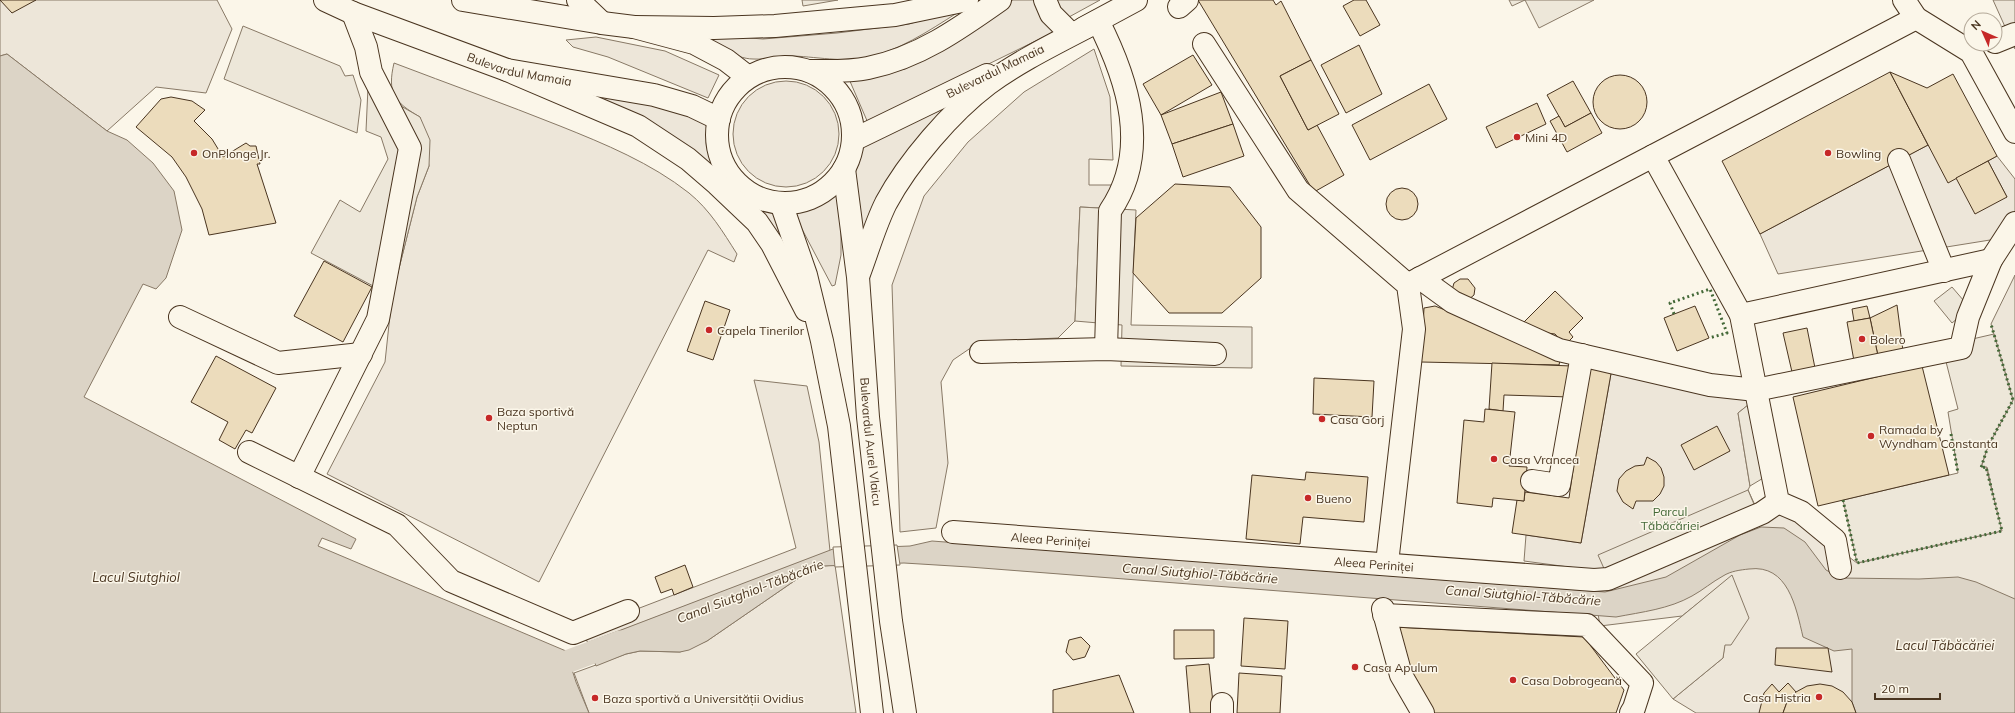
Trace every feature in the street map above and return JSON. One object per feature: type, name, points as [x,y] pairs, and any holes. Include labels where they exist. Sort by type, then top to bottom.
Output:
[{"type":"main road","name":"Bulevardul Mamaia","points":[[325,0],[353,13],[507,70],[654,95],[692,106],[719,119]]},
{"type":"main road","points":[[463,0],[602,23],[634,26],[714,28],[775,26],[895,15],[967,0]]},
{"type":"main road","points":[[578,0],[602,23]]},
{"type":"main road","points":[[810,72],[867,69],[902,60],[949,36],[1000,0]]},
{"type":"main road","points":[[1045,0],[1051,14],[1071,34]]},
{"type":"main road","name":"Bulevardul Mamaia","points":[[853,140],[1098,21],[1136,0]]},
{"type":"main road","points":[[1414,282],[1653,156],[1910,9],[1963,39]]},
{"type":"main road","points":[[299,477],[378,319],[410,148],[371,72],[366,47],[353,13]]},
{"type":"main road","points":[[858,277],[886,204],[903,174],[950,118],[987,85],[1025,60],[1098,21],[1125,84],[1132,124],[1131,166],[1120,196],[1110,211],[1106,349]]},
{"type":"main road","points":[[634,26],[694,43],[726,60],[748,77]]},
{"type":"main road","points":[[2003,39],[2015,34]]},
{"type":"main road","points":[[1204,44],[1298,190],[1414,282],[1453,302],[1559,350],[1710,385],[1756,390],[1961,348],[1968,317],[1991,260],[2015,223]]},
{"type":"main road","points":[[1982,52],[2015,132]]},
{"type":"main road","points":[[778,67],[795,68],[810,72],[825,80],[838,92],[847,106],[852,123],[853,140],[850,155],[844,169],[826,190],[812,198],[797,202],[781,203],[764,200],[749,193],[736,182],[725,169],[719,153],[717,136],[719,119],[725,103],[732,93],[748,77],[778,67]]},
{"type":"main road","points":[[507,70],[638,126],[688,159],[757,222],[772,244],[822,341]]},
{"type":"main road","points":[[1653,156],[1741,315],[1778,502],[1801,512],[1835,540],[1840,568]]},
{"type":"main road","points":[[1899,160],[1944,271]]},
{"type":"main road","name":"Bulevardul Aurel Vlaicu","points":[[844,169],[858,277],[868,417],[891,621],[905,713]]},
{"type":"main road","points":[[781,203],[806,275],[822,341],[839,426],[872,713]]},
{"type":"main road","points":[[1741,315],[1991,260]]},
{"type":"main road","points":[[1388,563],[1414,329],[1414,282]]},
{"type":"main road","points":[[180,317],[278,363],[361,354]]},
{"type":"main road","points":[[981,352],[1106,349],[1215,354]]},
{"type":"main road","points":[[1532,481],[1559,486],[1582,355]]},
{"type":"main road","points":[[249,452],[397,525],[452,581],[573,633],[628,611]]},
{"type":"main road","name":"Aleea Periniței","points":[[953,532],[1388,563],[1594,580],[1608,579],[1762,513],[1778,502]]},
{"type":"main road","points":[[1423,713],[1401,675],[1384,612],[1587,625],[1642,683],[1631,713]]},
{"type":"green space","points":[[0,0],[217,0],[232,29],[206,93],[156,87],[107,131],[7,54],[0,56]]},
{"type":"green space","points":[[1013,0],[1036,0],[1056,31],[868,123],[849,79],[905,69],[951,43]]},
{"type":"green space","points":[[1055,0],[1100,0],[1069,17],[1056,8]]},
{"type":"green space","points":[[1993,0],[2015,0],[2015,49],[2003,22],[2003,12],[1998,12]]},
{"type":"green space","points":[[968,6],[924,34],[901,46],[867,58],[846,60],[788,56],[758,59],[746,58],[725,50],[699,34],[763,39],[837,33],[909,24]]},
{"type":"green space","points":[[596,37],[665,51],[719,75],[708,98],[608,57],[573,47],[566,40]]},
{"type":"green space","points":[[1094,49],[1110,97],[1113,160],[1089,159],[1089,185],[1113,185],[1100,208],[1080,207],[1075,321],[1058,338],[1015,340],[975,345],[953,360],[941,382],[948,463],[936,528],[900,532],[892,285],[924,196],[968,142],[1024,92]]},
{"type":"green space","name":"Baza sportivă Neptun","points":[[394,63],[560,126],[611,147],[643,163],[674,182],[697,200],[716,222],[737,254],[734,262],[708,250],[539,582],[327,474],[385,362],[392,296],[417,197],[429,166],[420,117],[411,112],[399,101],[392,89],[391,82]]},
{"type":"green space","points":[[786,81],[806,85],[823,97],[835,114],[839,134],[835,154],[823,171],[806,183],[786,187],[766,183],[749,171],[737,154],[733,134],[737,114],[749,97],[766,85]]},
{"type":"green space","points":[[551,82],[663,106],[708,124],[715,162],[733,187],[775,213],[806,301],[750,208]]},
{"type":"green space","points":[[950,101],[936,120],[862,242],[850,177],[857,168],[862,147]]},
{"type":"green space","points":[[1928,145],[1956,178],[2007,197],[1988,161],[1997,156],[2015,179],[2015,236],[1778,274],[1760,234]]},
{"type":"green space","points":[[841,184],[841,255],[835,285],[832,286],[794,214],[808,209],[820,202],[836,190]]},
{"type":"green space","name":"Parcul Tăbăcăriei","points":[[2015,275],[2015,713],[1696,713],[1673,699],[1723,658],[1732,576],[1682,616],[1600,626],[1591,570],[1524,561],[1526,535],[1581,543],[1612,368],[1753,401],[1738,413],[1750,486],[1748,490],[1760,516],[1770,514],[1797,518],[1857,563],[2001,531],[1987,467],[1981,468],[1988,446],[2013,400],[1991,324]]},
{"type":"green space","points":[[754,380],[807,386],[819,442],[830,551],[588,643],[583,634],[638,614],[637,609],[796,548]]},
{"type":"green space","points":[[835,565],[856,713],[589,713],[574,673],[626,654],[640,651],[680,652],[707,641],[800,577],[823,566]]},
{"type":"shaded area","points":[[802,0],[838,0],[803,6]]},
{"type":"shaded area","points":[[1509,0],[1525,0],[1512,6]]},
{"type":"shaded area","points":[[1525,0],[1594,0],[1539,28]]},
{"type":"shaded area","points":[[243,26],[340,66],[345,76],[353,75],[361,100],[357,133],[224,79]]},
{"type":"shaded area","points":[[368,87],[420,117],[430,140],[429,166],[417,197],[392,296],[311,253],[340,200],[360,212],[388,159],[381,137],[366,131]]},
{"type":"shaded area","points":[[1080,207],[1136,210],[1131,325],[1252,327],[1252,368],[1121,366],[1122,325],[1075,321]]},
{"type":"shaded area","points":[[1952,287],[1970,308],[1952,323],[1934,301]]},
{"type":"shaded area","points":[[1994,334],[2013,400],[1988,446],[1981,467],[1986,467],[2002,531],[1857,563],[1843,500],[1958,473],[1948,412],[1958,409],[1942,346]]},
{"type":"shaded area","points":[[1753,401],[1765,477],[1750,486],[1738,413]]},
{"type":"shaded area","points":[[1748,490],[1756,509],[1606,573],[1598,555]]},
{"type":"shaded area","points":[[1732,575],[1749,618],[1731,645],[1725,645],[1723,658],[1673,699],[1636,654]]},
{"type":"water","name":"Lacul Siutghiol","points":[[7,54],[107,131],[127,140],[153,163],[174,191],[182,230],[166,278],[156,289],[143,284],[84,397],[356,539],[351,549],[322,538],[318,546],[566,651],[576,682],[589,713],[0,713],[0,56]]},
{"type":"water","name":"Lacul Tăbăcăriei","points":[[1761,527],[1784,528],[1805,542],[1826,570],[1841,578],[1919,579],[1958,577],[1976,582],[2015,599],[2015,713],[1856,713],[1852,702],[1852,649],[1834,651],[1803,637],[1797,613],[1788,590],[1781,580],[1773,573],[1762,569],[1739,570],[1732,572],[1719,578],[1692,596],[1674,604],[1655,610],[1616,617],[969,567],[904,563],[823,566],[800,577],[707,641],[689,650],[680,652],[640,651],[626,654],[596,666],[587,643],[833,549],[910,546],[932,541],[1605,592],[1666,577],[1740,535]]},
{"type":"pier","points":[[897,545],[900,565],[835,567],[833,547]]},
{"type":"building","points":[[0,0],[36,0],[12,13]]},
{"type":"building","points":[[1198,0],[1273,0],[1276,5],[1281,1],[1311,60],[1280,76],[1308,130],[1317,125],[1344,175],[1314,192]]},
{"type":"building","points":[[1354,0],[1366,0],[1380,25],[1360,36],[1343,6]]},
{"type":"building","points":[[1359,45],[1382,94],[1346,113],[1321,65]]},
{"type":"building","points":[[1193,55],[1212,85],[1161,115],[1143,84]]},
{"type":"building","points":[[1311,60],[1339,114],[1308,130],[1280,76]]},
{"type":"building","points":[[1890,72],[1928,145],[1760,234],[1722,161]]},
{"type":"building","points":[[1890,72],[1927,88],[1953,74],[1997,156],[1948,183]]},
{"type":"building","points":[[1615,75],[1625,75],[1635,79],[1643,87],[1647,97],[1647,107],[1643,117],[1635,125],[1625,129],[1615,129],[1605,125],[1597,117],[1593,107],[1593,97],[1597,87],[1605,79]]},
{"type":"building","points":[[1573,81],[1591,113],[1565,127],[1547,95]]},
{"type":"building","points":[[1429,84],[1447,119],[1370,160],[1352,125]]},
{"type":"building","points":[[1221,92],[1233,124],[1172,144],[1161,115]]},
{"type":"building","points":[[171,97],[192,101],[205,110],[194,121],[212,139],[223,157],[246,143],[250,146],[256,146],[260,164],[257,164],[276,223],[209,235],[202,209],[186,177],[172,157],[136,127],[161,99]]},
{"type":"building","points":[[1537,103],[1546,124],[1496,148],[1486,127]]},
{"type":"building","points":[[1591,113],[1602,133],[1567,152],[1550,121],[1559,116],[1565,127]]},
{"type":"building","points":[[1233,124],[1244,156],[1183,177],[1172,144]]},
{"type":"building","points":[[1988,161],[2007,197],[1975,214],[1956,178]]},
{"type":"building","points":[[1175,184],[1230,187],[1261,227],[1261,278],[1222,313],[1169,313],[1133,273],[1136,218]]},
{"type":"building","points":[[1399,188],[1405,188],[1415,195],[1418,204],[1417,210],[1411,217],[1405,220],[1399,220],[1389,213],[1386,207],[1386,201],[1393,191]]},
{"type":"building","points":[[324,261],[372,287],[343,342],[294,316]]},
{"type":"building","points":[[1460,279],[1468,279],[1475,288],[1474,295],[1468,300],[1452,290],[1454,283]]},
{"type":"building","points":[[1555,291],[1583,318],[1569,332],[1573,337],[1565,345],[1555,334],[1547,333],[1523,323]]},
{"type":"building","name":"Capela Tinerilor","points":[[705,301],[730,310],[713,360],[687,351]]},
{"type":"building","points":[[1897,305],[1903,351],[1878,356],[1870,318]]},
{"type":"building","points":[[1435,306],[1561,356],[1559,365],[1421,362],[1424,308]]},
{"type":"building","points":[[1695,306],[1709,338],[1677,351],[1664,318]]},
{"type":"building","points":[[1867,306],[1870,318],[1854,321],[1852,309]]},
{"type":"building","name":"Bolero","points":[[1870,318],[1878,356],[1854,361],[1847,322]]},
{"type":"building","points":[[1807,328],[1815,368],[1792,372],[1783,333]]},
{"type":"building","points":[[216,356],[276,388],[252,433],[246,430],[235,449],[219,440],[228,422],[191,402]]},
{"type":"building","points":[[1492,363],[1572,366],[1570,397],[1504,395],[1503,411],[1489,409]]},
{"type":"building","points":[[1588,366],[1612,368],[1581,543],[1512,533],[1517,500],[1524,501],[1525,492],[1569,498]]},
{"type":"building","name":"Ramada by Wyndham Constanta","points":[[1922,366],[1949,475],[1818,506],[1793,397]]},
{"type":"building","points":[[1314,378],[1374,381],[1372,417],[1313,414]]},
{"type":"building","points":[[1485,409],[1515,412],[1509,466],[1527,467],[1524,501],[1493,498],[1492,507],[1457,503],[1464,420],[1484,422]]},
{"type":"building","points":[[1717,426],[1730,451],[1694,470],[1681,445]]},
{"type":"building","points":[[1647,457],[1656,462],[1661,468],[1664,477],[1664,486],[1660,494],[1653,501],[1636,501],[1633,509],[1623,502],[1617,491],[1619,479],[1626,471],[1635,466],[1644,465]]},
{"type":"building","name":"Bueno","points":[[1306,472],[1368,477],[1364,522],[1303,517],[1300,544],[1246,539],[1252,475],[1305,480]]},
{"type":"building","points":[[685,565],[693,587],[674,595],[672,589],[661,593],[655,577]]},
{"type":"building","points":[[1244,618],[1288,621],[1285,669],[1241,666]]},
{"type":"building","name":"Casa Dobrogeană","points":[[1394,627],[1584,637],[1624,690],[1616,713],[1432,713],[1404,670]]},
{"type":"building","points":[[1174,630],[1214,630],[1214,658],[1174,659]]},
{"type":"building","points":[[1081,637],[1090,646],[1085,657],[1073,660],[1066,652],[1069,640]]},
{"type":"building","points":[[1776,648],[1828,648],[1832,672],[1775,665]]},
{"type":"building","points":[[1209,664],[1214,713],[1190,713],[1186,666]]},
{"type":"building","points":[[1239,673],[1282,676],[1280,713],[1237,713]]},
{"type":"building","points":[[1119,675],[1134,713],[1053,713],[1053,690]]},
{"type":"building","points":[[1788,683],[1796,692],[1787,702],[1783,713],[1759,713],[1764,693],[1772,684],[1779,692]]},
{"type":"building","name":"Casa Histria","points":[[1820,684],[1832,686],[1843,692],[1852,702],[1856,713],[1783,713],[1787,702],[1796,692],[1807,686]]},
{"type":"waterway","name":"Canal Siutghiol-Tăbăcărie","points":[[569,661],[620,642]]},
{"type":"hedge","points":[[1674,314],[1670,303],[1710,289],[1727,333],[1709,338]]},
{"type":"hedge","points":[[1843,500],[1857,563],[2002,531],[1986,467],[1981,468],[1988,446],[2013,400],[1991,324]]},
{"type":"hedge","points":[[1951,434],[1958,473]]},
{"type":"place","name":"Mini 4D","points":[[1517,137]]},
{"type":"place","name":"OnPlonge Jr.","points":[[194,153]]},
{"type":"place","name":"Bowling","points":[[1828,153]]},
{"type":"place","name":"Capela Tinerilor","points":[[709,330]]},
{"type":"place","name":"Bolero","points":[[1862,339]]},
{"type":"place","name":"Baza sportivă Neptun","points":[[489,418]]},
{"type":"place","name":"Casa Gorj","points":[[1322,419]]},
{"type":"place","name":"Ramada by Wyndham Constanta","points":[[1871,436]]},
{"type":"place","name":"Casa Vrancea","points":[[1494,459]]},
{"type":"place","name":"Bueno","points":[[1308,498]]},
{"type":"place","name":"Casa Apulum","points":[[1355,667]]},
{"type":"place","name":"Casa Dobrogeană","points":[[1513,680]]},
{"type":"place","name":"Casa Histria","points":[[1819,697]]},
{"type":"place","name":"Baza sportivă a Universității Ovidius","points":[[595,698]]}]
